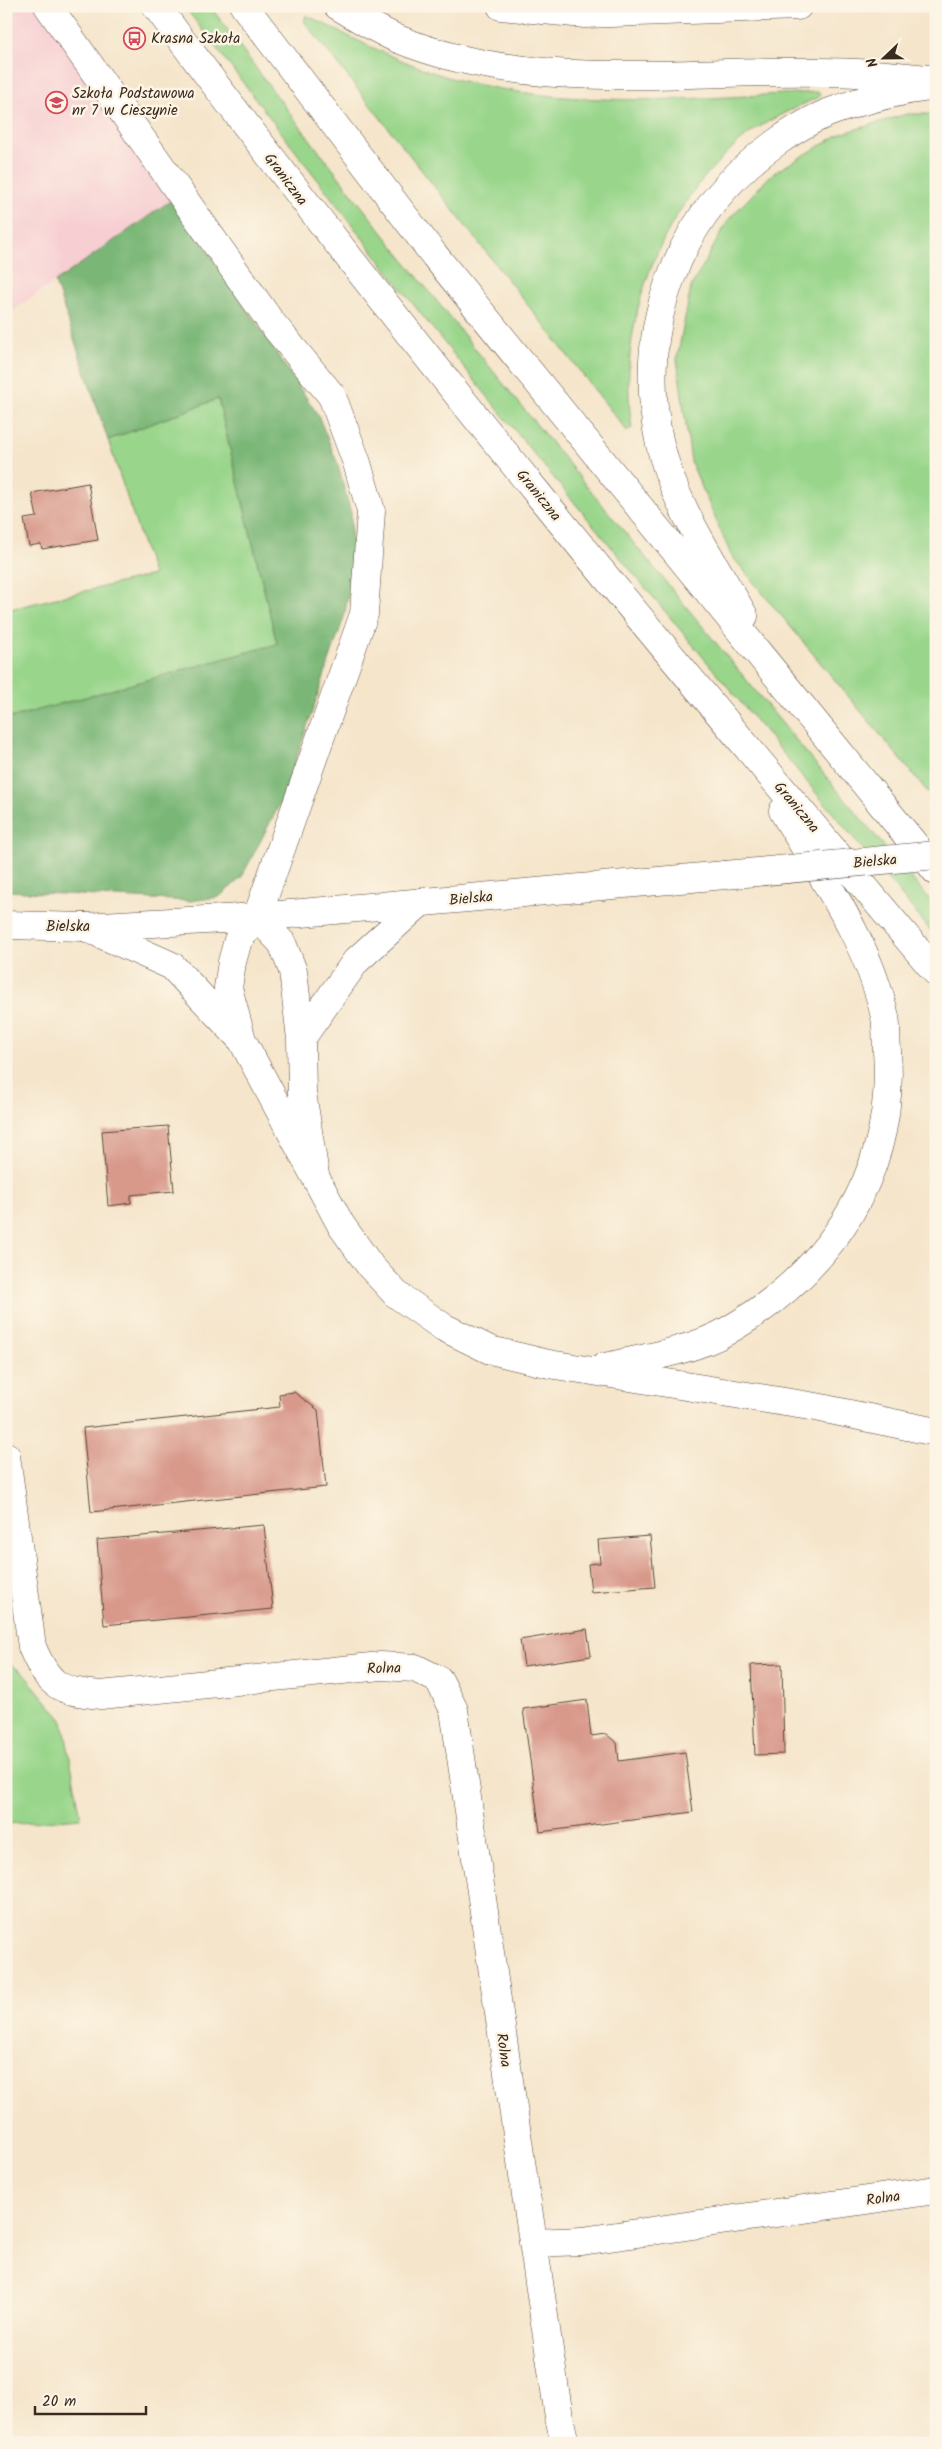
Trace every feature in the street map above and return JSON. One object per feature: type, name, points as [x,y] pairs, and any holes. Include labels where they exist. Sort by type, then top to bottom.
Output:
[{"type":"main road","points":[[48,6],[271,322],[332,396],[357,463],[370,510],[364,614],[257,917],[238,940],[228,988],[242,1040],[341,1225],[371,1267],[396,1294],[435,1322],[490,1350],[549,1364],[816,1407],[936,1432]]},
{"type":"main road","name":"Graniczna","points":[[156,6],[306,206],[415,344],[741,741],[936,972]]},
{"type":"main road","points":[[244,6],[435,256],[936,871]]},
{"type":"main road","points":[[338,6],[397,38],[452,56],[558,75],[614,76],[820,72],[892,75],[936,80]]},
{"type":"main road","points":[[501,6],[585,14],[798,6]]},
{"type":"main road","points":[[786,689],[695,531],[673,485],[660,440],[654,402],[654,360],[657,323],[668,281],[685,245],[703,216],[727,184],[754,158],[794,131],[832,111],[882,96],[936,86]]},
{"type":"main road","points":[[591,1370],[672,1352],[726,1332],[765,1305],[814,1263],[841,1229],[871,1174],[884,1130],[889,1074],[885,1018],[868,965],[845,916],[741,741]]},
{"type":"main road","name":"Bielska","points":[[6,925],[85,927],[257,917],[936,855]]},
{"type":"main road","points":[[301,1039],[356,961],[422,902]]},
{"type":"main road","points":[[257,917],[282,943],[293,971],[301,1039],[302,1094],[315,1175]]},
{"type":"main road","points":[[85,927],[172,966],[242,1040]]},
{"type":"main road","name":"Rolna","points":[[6,1456],[32,1647],[40,1666],[52,1683],[73,1692],[101,1695],[381,1666],[415,1668],[439,1680],[454,1710],[533,2243],[565,2443]]},
{"type":"main road","name":"Rolna","points":[[533,2243],[582,2241],[936,2190]]},
{"type":"shaded area","name":"Szkoła Podstawowa nr 7 w Cieszynie","points":[[6,6],[38,6],[173,199],[6,316]]},
{"type":"green space","points":[[184,6],[210,6],[315,147],[479,354],[790,733],[936,907],[936,937],[529,448],[417,309]]},
{"type":"green space","points":[[306,15],[389,55],[432,72],[475,84],[518,92],[560,97],[646,100],[818,92],[821,96],[768,122],[739,142],[711,170],[686,201],[666,235],[650,272],[638,310],[631,349],[629,388],[632,428],[627,431],[304,21]]},
{"type":"green space","points":[[907,114],[936,114],[936,802],[731,555],[691,462],[677,359],[691,287],[729,219],[772,174],[840,134]]},
{"type":"green space","points":[[173,199],[318,415],[337,462],[351,513],[352,574],[344,617],[283,798],[241,878],[219,897],[190,901],[6,891],[6,719],[277,644],[218,399],[108,440],[55,282]]},
{"type":"green space","points":[[218,399],[277,644],[6,719],[6,610],[153,575],[108,440]]},
{"type":"green space","points":[[6,1661],[23,1673],[63,1721],[81,1818],[6,1824]]},
{"type":"building","points":[[88,483],[98,540],[42,549],[41,544],[29,546],[24,519],[37,517],[32,493]]},
{"type":"building","points":[[168,1126],[174,1191],[131,1195],[131,1203],[108,1206],[102,1131]]},
{"type":"building","points":[[294,1392],[318,1410],[326,1487],[91,1512],[83,1428],[280,1407],[279,1394]]},
{"type":"building","points":[[264,1525],[273,1609],[104,1625],[97,1540]]},
{"type":"building","points":[[650,1536],[655,1587],[591,1592],[588,1564],[600,1563],[598,1540]]},
{"type":"building","points":[[587,1629],[591,1656],[524,1666],[520,1640]]},
{"type":"building","points":[[782,1664],[784,1754],[755,1755],[751,1665]]},
{"type":"building","points":[[587,1700],[591,1736],[606,1734],[617,1743],[619,1761],[685,1752],[693,1812],[540,1832],[523,1709]]},
{"type":"place","name":"Krasna Szkoła","points":[[135,38]]},
{"type":"place","name":"Szkoła Podstawowa nr 7 w Cieszynie","points":[[56,102]]}]
